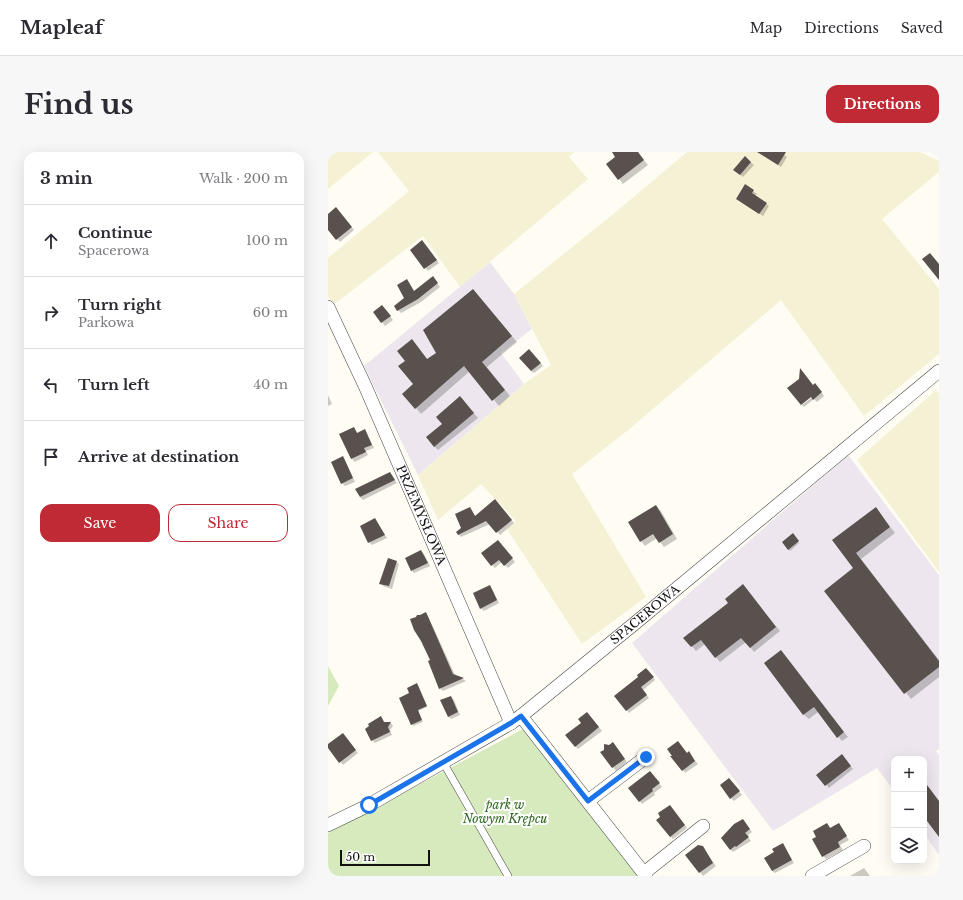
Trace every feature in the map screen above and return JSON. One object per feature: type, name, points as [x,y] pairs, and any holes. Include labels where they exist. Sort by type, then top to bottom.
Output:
[{"type":"street","name":"PRZEMYSŁOWA","points":[[328,307],[516,720],[588,801],[645,874]]},
{"type":"street","name":"SPACEROWA","points":[[328,825],[369,805],[516,720],[939,371]]},
{"type":"street","points":[[588,801],[646,757]]},
{"type":"street","points":[[645,874],[703,826]]},
{"type":"street","points":[[812,876],[864,846]]},
{"type":"lane","points":[[442,762],[508,876]]},
{"type":"shaded area","points":[[328,152],[373,152],[328,189]]},
{"type":"shaded area","points":[[378,152],[574,152],[569,157],[588,179],[460,287],[423,236],[333,305],[328,296],[328,258],[409,191]]},
{"type":"shaded area","points":[[687,152],[920,152],[939,161],[939,172],[882,219],[939,289],[939,354],[864,416],[781,300],[627,431],[572,474],[646,597],[582,644],[507,529],[516,521],[481,484],[438,520],[418,475],[524,384],[551,365],[514,294]]},
{"type":"shaded area","points":[[490,262],[514,294],[532,329],[501,353],[524,384],[418,475],[364,366]]},
{"type":"shaded area","points":[[936,390],[939,394],[939,572],[857,460]]},
{"type":"shaded area","points":[[848,455],[939,575],[939,749],[936,751],[939,755],[939,855],[927,838],[927,756],[891,756],[891,787],[877,768],[773,831],[632,643]]},
{"type":"green space","points":[[328,666],[339,686],[328,706]]},
{"type":"green space","name":"park w Nowym Krępcu","points":[[523,729],[638,876],[328,876],[328,833]]},
{"type":"building","points":[[612,152],[638,152],[644,160],[618,180],[606,164],[615,157]]},
{"type":"building","points":[[757,152],[786,152],[778,165]]},
{"type":"building","points":[[745,156],[751,162],[740,175],[733,170]]},
{"type":"building","points":[[745,184],[754,190],[752,193],[767,203],[759,214],[736,199]]},
{"type":"building","points":[[336,207],[352,227],[336,240],[328,230],[328,214]]},
{"type":"building","points":[[422,240],[437,260],[424,269],[410,250]]},
{"type":"building","points":[[930,253],[939,264],[939,280],[922,259]]},
{"type":"building","points":[[433,276],[438,283],[418,299],[397,311],[394,306],[404,298],[397,285],[407,279],[414,291]]},
{"type":"building","points":[[473,289],[512,336],[482,362],[505,390],[492,401],[464,366],[415,409],[402,394],[413,384],[398,366],[405,361],[397,351],[412,339],[427,359],[436,353],[423,330]]},
{"type":"building","points":[[382,305],[391,316],[381,323],[373,312]]},
{"type":"building","points":[[529,349],[541,363],[531,371],[519,358]]},
{"type":"building","points":[[800,368],[813,385],[815,383],[822,392],[813,400],[811,397],[801,405],[787,388],[799,379]]},
{"type":"building","points":[[460,396],[474,413],[434,447],[426,437],[442,424],[436,417]]},
{"type":"building","points":[[354,427],[357,433],[365,429],[372,445],[364,448],[366,452],[351,459],[339,434]]},
{"type":"building","points":[[343,456],[353,478],[341,484],[331,462]]},
{"type":"building","points":[[390,472],[395,480],[360,497],[355,489]]},
{"type":"building","points":[[495,499],[512,520],[496,533],[486,521],[458,535],[456,532],[461,528],[455,514],[470,507],[475,516]]},
{"type":"building","points":[[656,505],[673,534],[659,543],[653,534],[640,542],[628,522]]},
{"type":"building","points":[[876,507],[890,527],[856,553],[939,661],[939,667],[904,694],[824,591],[853,568],[832,540]]},
{"type":"building","points":[[375,518],[385,535],[368,543],[360,526]]},
{"type":"building","points":[[793,533],[799,541],[788,550],[782,542]]},
{"type":"building","points":[[498,540],[513,558],[504,566],[499,560],[491,566],[481,553]]},
{"type":"building","points":[[421,550],[428,563],[411,571],[405,558]]},
{"type":"building","points":[[388,558],[397,561],[389,586],[379,584]]},
{"type":"building","points":[[743,584],[776,627],[750,648],[741,638],[715,658],[701,640],[691,647],[683,638],[728,603],[725,599]]},
{"type":"building","points":[[490,585],[497,600],[480,609],[473,593]]},
{"type":"building","points":[[426,612],[453,674],[464,678],[439,689],[428,661],[430,660],[414,630],[410,619]]},
{"type":"building","points":[[781,650],[844,732],[837,738],[814,707],[803,715],[764,663]]},
{"type":"building","points":[[646,668],[654,677],[641,687],[647,695],[626,711],[614,696],[638,677],[637,675]]},
{"type":"building","points":[[417,683],[427,706],[418,710],[422,720],[411,725],[399,698],[409,693],[407,688]]},
{"type":"building","points":[[451,696],[458,712],[448,717],[440,700]]},
{"type":"building","points":[[587,712],[599,727],[575,747],[565,735],[581,723],[578,719]]},
{"type":"building","points":[[381,716],[384,722],[391,722],[388,727],[390,732],[371,741],[365,729],[369,726],[368,724]]},
{"type":"building","points":[[343,733],[356,750],[339,763],[328,748],[328,744]]},
{"type":"building","points":[[678,741],[687,753],[689,751],[695,761],[682,771],[670,756],[672,756],[667,749]]},
{"type":"building","points":[[613,742],[625,759],[612,768],[600,752],[604,750],[604,744],[609,745]]},
{"type":"building","points":[[842,754],[851,766],[825,786],[816,775]]},
{"type":"building","points":[[650,771],[660,783],[652,789],[653,791],[639,802],[628,788]]},
{"type":"building","points":[[729,778],[740,791],[730,799],[720,785]]},
{"type":"building","points":[[927,785],[939,801],[939,837],[927,821]]},
{"type":"building","points":[[670,805],[685,825],[670,837],[656,820],[660,817],[658,813]]},
{"type":"building","points":[[743,819],[750,829],[745,833],[749,837],[730,850],[721,838],[734,824]]},
{"type":"building","points":[[827,823],[830,828],[839,823],[847,836],[838,842],[840,847],[822,857],[812,839],[816,837],[813,831]]},
{"type":"building","points":[[783,843],[792,860],[772,871],[764,858],[774,852],[772,849]]},
{"type":"building","points":[[698,845],[703,846],[713,863],[699,873],[685,855]]},
{"type":"route","points":[[369,805],[521,716],[588,801],[646,757]]}]
